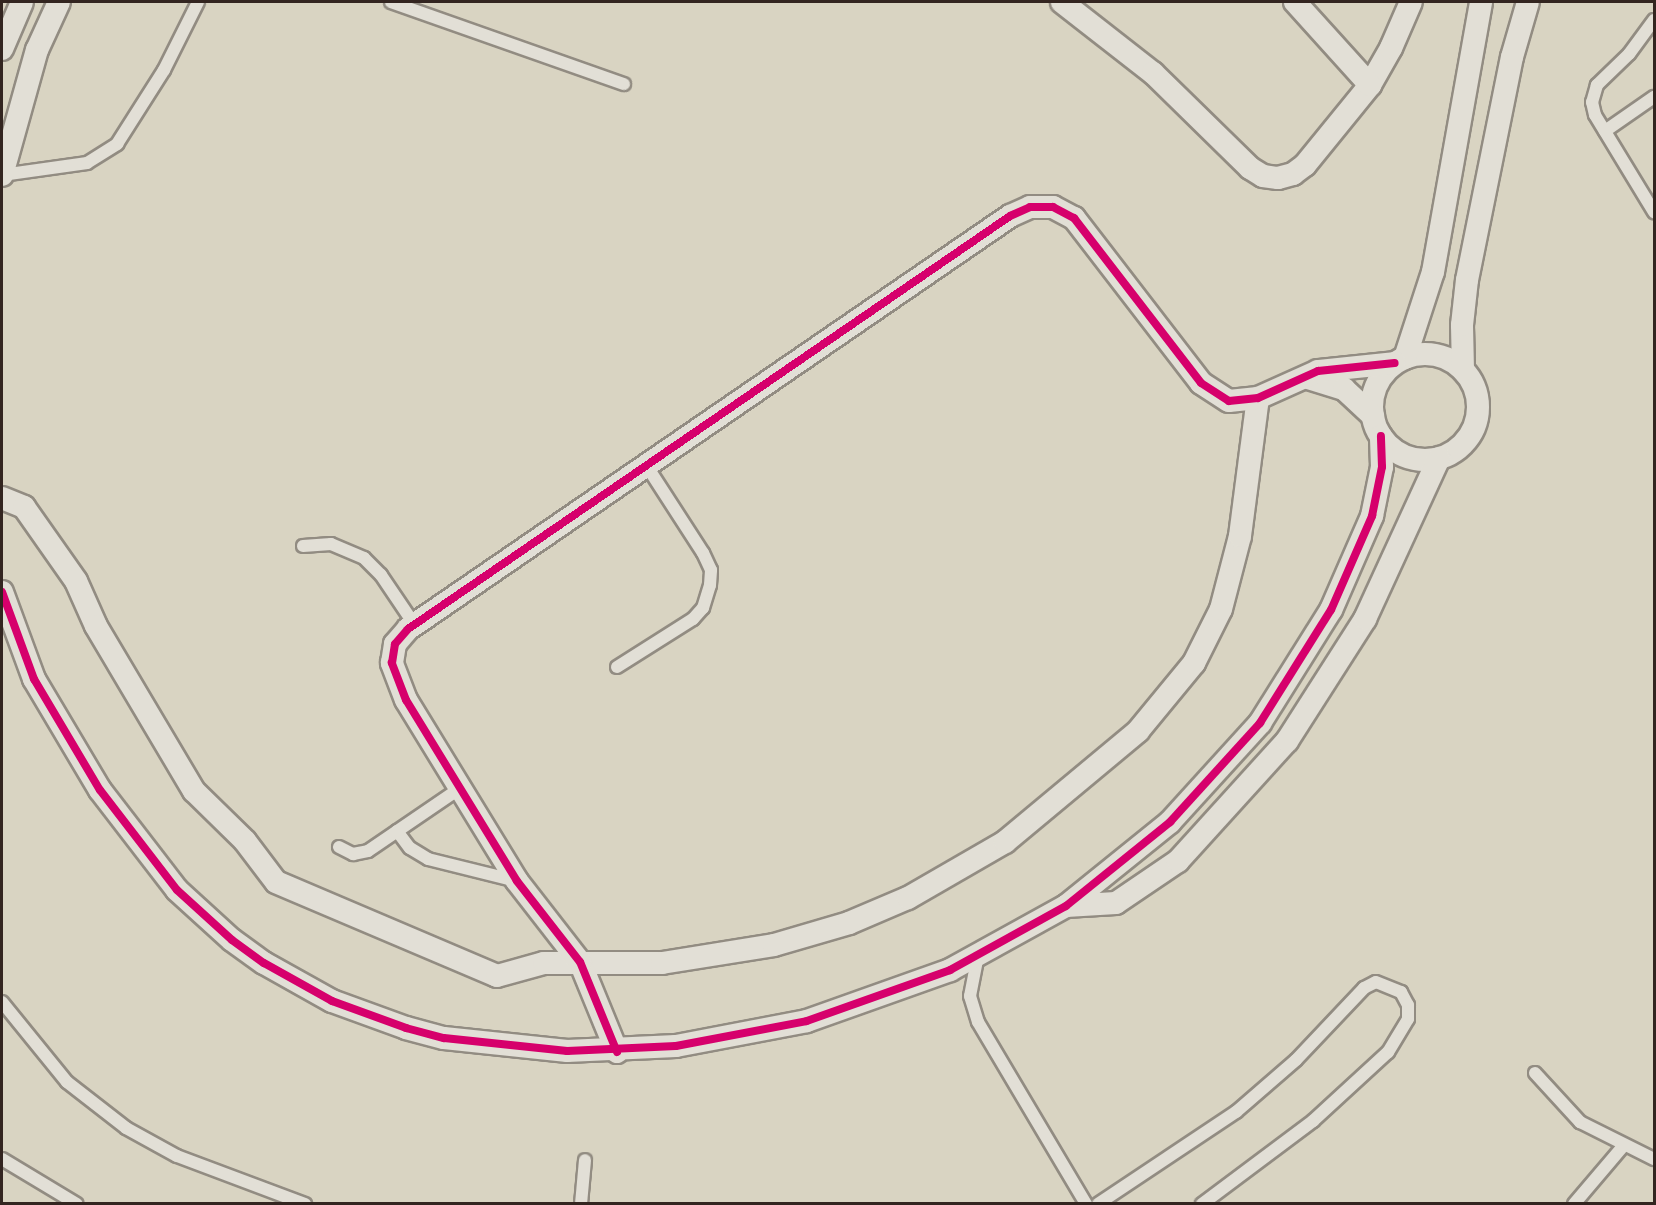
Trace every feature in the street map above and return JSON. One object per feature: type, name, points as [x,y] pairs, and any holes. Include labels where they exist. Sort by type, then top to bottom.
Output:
[{"type":"street","points":[[2,49],[22,2]]},
{"type":"street","points":[[2,175],[37,50],[59,2]]},
{"type":"street","points":[[1062,2],[1153,73],[1263,176],[1286,176],[1305,165],[1370,85],[1391,48],[1411,2]]},
{"type":"street","points":[[1295,2],[1370,85]]},
{"type":"street","points":[[2,592],[34,680],[100,790],[177,890],[232,940],[306,988],[406,1028],[485,1045],[617,1052],[703,1043],[807,1022],[908,988],[978,955],[1066,906],[1170,822],[1217,774],[1297,668],[1331,610],[1369,524],[1382,467],[1377,426],[1376,388],[1400,361],[1432,272],[1481,2]]},
{"type":"street","points":[[1298,378],[1321,380],[1338,386],[1377,426],[1395,450],[1413,459],[1439,458],[1462,446],[1476,425],[1478,399],[1464,370],[1462,325],[1467,280],[1512,57],[1528,2]]},
{"type":"street","points":[[617,1052],[580,962],[517,881],[459,789],[393,673],[395,644],[414,624],[1010,216],[1041,206],[1064,211],[1083,226],[1208,388],[1229,401],[1258,398],[1298,378],[1318,371],[1436,355],[1464,370]]},
{"type":"street","points":[[2,498],[24,507],[76,581],[96,626],[194,791],[245,842],[276,882],[497,976],[544,963],[580,962],[630,965],[700,959],[820,932],[878,911],[937,883],[1037,818],[1158,710],[1209,637],[1231,577],[1240,536],[1258,398]]},
{"type":"street","points":[[1066,906],[1116,903],[1178,861],[1287,741],[1365,619],[1439,458]]},
{"type":"lane","points":[[2,175],[87,163],[117,144],[164,70],[198,2]]},
{"type":"lane","points":[[391,2],[624,84]]},
{"type":"lane","points":[[1654,20],[1638,45],[1594,93],[1593,109],[1605,132],[1651,197],[1654,212]]},
{"type":"lane","points":[[1605,132],[1654,97]]},
{"type":"lane","points":[[617,667],[693,619],[703,608],[711,585],[711,570],[703,553],[646,465]]},
{"type":"lane","points":[[303,546],[331,544],[364,558],[381,575],[414,624]]},
{"type":"lane","points":[[339,848],[360,854],[459,789]]},
{"type":"lane","points":[[397,831],[410,848],[428,859],[517,881]]},
{"type":"lane","points":[[978,955],[970,996],[978,1022],[1086,1203]]},
{"type":"lane","points":[[1098,1203],[1236,1112],[1296,1060],[1364,988],[1376,982],[1401,992],[1408,1005],[1408,1019],[1388,1052],[1313,1121],[1202,1203]]},
{"type":"lane","points":[[2,1002],[67,1082],[119,1123],[177,1156],[305,1203]]},
{"type":"lane","points":[[1535,1073],[1580,1122],[1654,1159]]},
{"type":"lane","points":[[1574,1203],[1624,1145]]},
{"type":"lane","points":[[2,1159],[77,1203]]},
{"type":"lane","points":[[581,1203],[585,1160]]},
{"type":"cycle path","points":[[617,1052],[580,962],[517,881],[406,700],[392,663],[395,644],[408,629],[1010,216],[1030,207],[1053,207],[1074,218],[1201,383],[1229,401],[1258,398],[1318,371],[1395,363]]},
{"type":"cycle path","points":[[2,592],[34,679],[100,790],[177,890],[232,940],[264,963],[332,1001],[406,1028],[444,1038],[567,1051],[676,1046],[807,1021],[950,970],[1066,906],[1170,822],[1260,723],[1331,610],[1372,516],[1382,467],[1381,436]]}]
